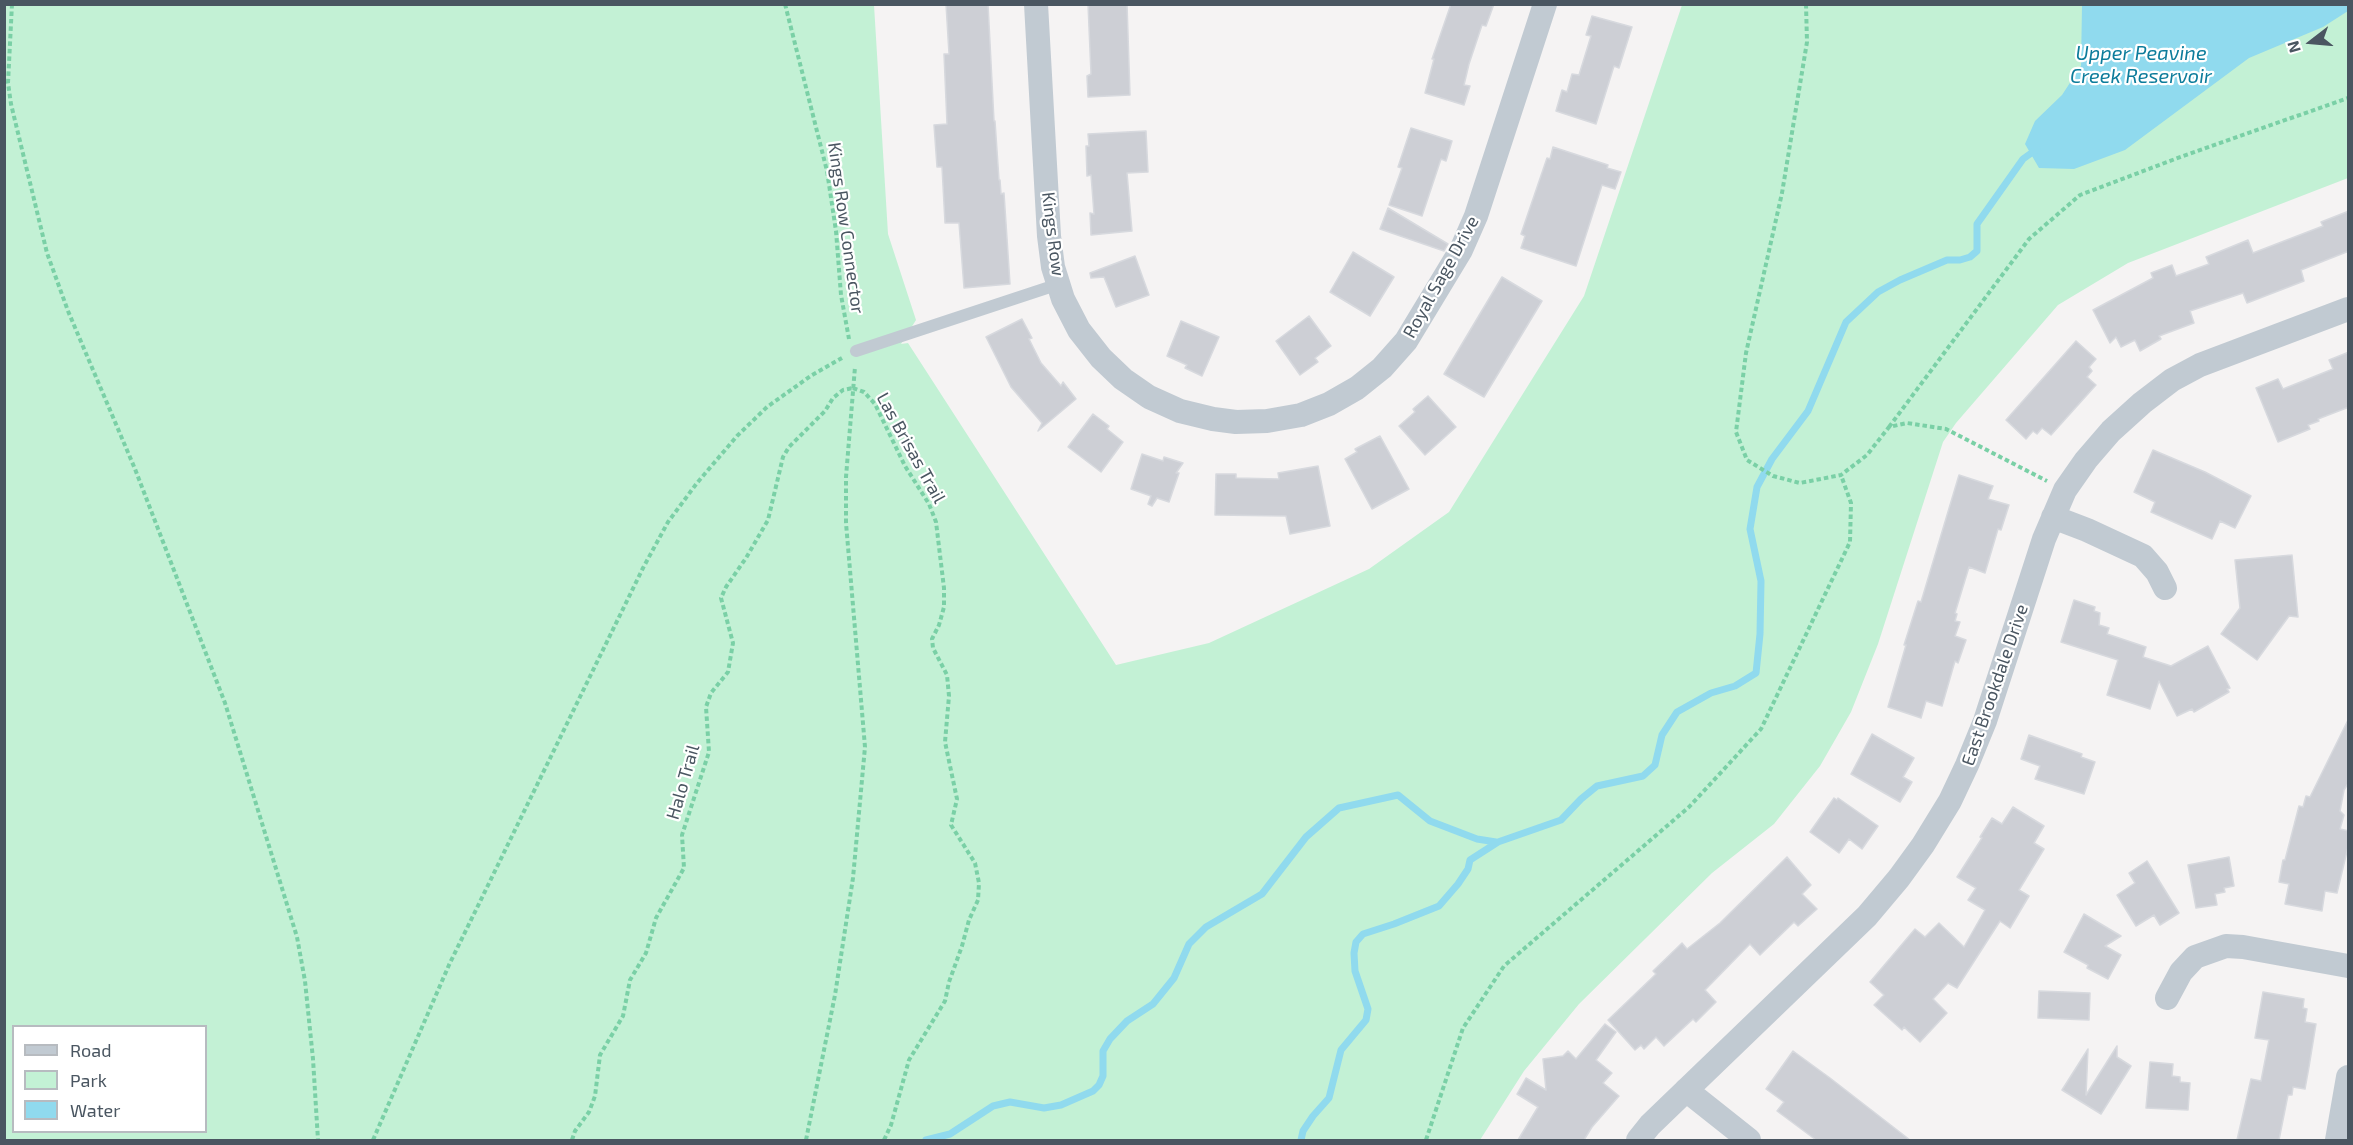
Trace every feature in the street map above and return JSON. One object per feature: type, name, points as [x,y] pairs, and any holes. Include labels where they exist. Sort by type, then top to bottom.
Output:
[{"type":"street","name":"Kings Row","points":[[1036,4],[1049,236],[1053,267],[1063,299],[1079,330],[1101,358],[1123,379],[1149,397],[1179,411],[1213,419]]},
{"type":"street","name":"Royal Sage Drive","points":[[1213,419],[1236,422],[1267,421],[1301,415],[1329,404],[1358,388],[1382,368],[1406,341],[1461,250],[1476,216],[1545,4]]},
{"type":"street","name":"East Brookdale Drive","points":[[1638,1140],[1650,1125],[1868,916],[1923,845],[1950,801],[1985,721],[2053,517],[2065,490],[2086,460],[2111,431],[2172,380],[2222,356],[2349,309]]},
{"type":"street","points":[[2053,517],[2143,556],[2157,573],[2165,588]]},
{"type":"street","points":[[2166,998],[2181,972],[2195,957],[2226,946],[2242,946],[2349,966]]},
{"type":"street","points":[[2337,1140],[2349,1077]]},
{"type":"street","points":[[1686,1090],[1749,1140]]},
{"type":"lane","points":[[856,351],[1059,284]]},
{"type":"path","points":[[12,4],[8,83],[47,253],[68,311],[135,469],[225,703],[297,937],[313,1059],[318,1140]]},
{"type":"path","name":"Kings Row Connector","points":[[785,4],[827,171],[836,231],[841,295],[850,340],[856,351]]},
{"type":"path","points":[[1806,4],[1807,42],[1782,193],[1746,353],[1736,432],[1747,460],[1773,476],[1800,483],[1841,475],[1867,455],[2029,239],[2080,195],[2349,98]]},
{"type":"path","points":[[373,1140],[449,965],[668,522],[730,443],[767,407],[812,375],[856,351]]},
{"type":"path","points":[[806,1140],[835,995],[853,878],[865,747],[846,523],[846,477],[854,388]]},
{"type":"path","name":"Halo Trail","points":[[572,1140],[575,1131],[589,1112],[595,1096],[600,1055],[623,1016],[630,980],[646,953],[656,918],[684,868],[682,835],[709,752],[706,707],[711,693],[728,672],[733,643],[721,598],[726,586],[746,558],[768,520],[783,457],[789,447],[825,411],[833,398],[843,390],[854,388]]},
{"type":"path","name":"Las Brisas Trail","points":[[854,388],[864,392],[875,404],[905,466],[929,504],[936,522],[944,607],[932,639],[933,648],[947,675],[949,696],[945,742],[957,800],[951,825],[956,837],[975,863],[979,883],[978,900],[969,920],[945,1001],[912,1054],[884,1140]]},
{"type":"path","points":[[1889,427],[1907,423],[1946,429],[2065,490]]},
{"type":"path","points":[[1425,1140],[1463,1028],[1504,966],[1689,807],[1761,729],[1850,542],[1851,503],[1841,475]]},
{"type":"green space","points":[[5,5],[874,5],[888,234],[916,320],[901,344],[908,343],[1116,665],[1209,643],[1369,569],[1449,512],[1584,296],[1682,5],[2348,5],[2348,178],[2128,263],[2058,305],[1956,423],[1943,442],[1878,644],[1851,712],[1820,766],[1774,824],[1712,873],[1579,1004],[1524,1071],[1480,1140],[5,1140]]},
{"type":"water","name":"Upper Peavine Creek Reservoir","points":[[2348,4],[2348,11],[2323,27],[2249,58],[2125,150],[2074,169],[2039,168],[2025,144],[2035,121],[2062,95],[2081,66],[2082,5]]},
{"type":"building","points":[[946,4],[988,4],[994,121],[999,180],[1001,194],[1004,193],[1010,284],[964,288],[959,223],[945,223],[942,167],[937,167],[934,125],[947,124],[944,54],[949,54]]},
{"type":"building","points":[[1088,4],[1127,4],[1130,95],[1088,97],[1087,76],[1091,74]]},
{"type":"building","points":[[1451,4],[1494,4],[1486,26],[1482,25],[1469,64],[1464,85],[1470,86],[1464,105],[1425,93],[1434,59],[1432,59]]},
{"type":"building","points":[[1592,16],[1632,27],[1619,68],[1614,66],[1596,124],[1556,111],[1562,90],[1567,92],[1572,74],[1579,75],[1591,36],[1586,35]]},
{"type":"building","points":[[1411,128],[1452,141],[1446,161],[1441,159],[1422,216],[1389,205],[1402,168],[1398,167]]},
{"type":"building","points":[[1146,131],[1148,172],[1127,173],[1132,231],[1091,235],[1090,213],[1094,214],[1091,175],[1087,176],[1088,134]]},
{"type":"building","points":[[1553,147],[1608,165],[1607,168],[1621,172],[1615,189],[1602,185],[1576,266],[1521,248],[1525,236],[1521,234],[1547,158],[1550,159]]},
{"type":"building","points":[[1388,208],[1448,244],[1444,251],[1380,229]]},
{"type":"building","points":[[2349,211],[2349,251],[2301,270],[2304,281],[2247,303],[2243,293],[2190,311],[2194,323],[2159,336],[2161,339],[2140,351],[2135,340],[2121,347],[2116,337],[2110,343],[2093,310],[2153,278],[2151,273],[2172,265],[2176,276],[2209,264],[2206,257],[2248,240],[2253,253],[2323,226],[2321,222]]},
{"type":"building","points":[[1353,252],[1394,277],[1370,316],[1330,292]]},
{"type":"building","points":[[1135,256],[1149,295],[1116,307],[1104,277],[1091,278],[1090,273]]},
{"type":"building","points":[[1502,277],[1542,301],[1484,397],[1444,374]]},
{"type":"building","points":[[1309,316],[1331,346],[1315,358],[1318,362],[1300,375],[1276,341]]},
{"type":"building","points":[[1022,319],[1041,363],[1061,386],[1063,382],[1076,399],[1038,431],[1042,423],[1011,387],[986,337]]},
{"type":"building","points":[[1181,321],[1219,337],[1202,376],[1185,368],[1187,365],[1167,356]]},
{"type":"building","points":[[2076,341],[2096,359],[2089,367],[2092,371],[2087,377],[2096,385],[2051,435],[2042,428],[2037,434],[2033,431],[2026,439],[2006,420]]},
{"type":"building","points":[[2349,352],[2349,407],[2318,419],[2319,421],[2308,425],[2310,429],[2278,442],[2256,388],[2278,379],[2283,389],[2333,369],[2329,360]]},
{"type":"building","points":[[1428,396],[1456,427],[1425,455],[1399,426]]},
{"type":"building","points":[[1093,414],[1109,426],[1107,429],[1123,442],[1101,472],[1068,447]]},
{"type":"building","points":[[1380,436],[1409,489],[1372,509],[1345,459],[1357,452],[1355,449]]},
{"type":"building","points":[[2153,450],[2205,472],[2251,496],[2235,528],[2220,521],[2212,539],[2151,512],[2155,502],[2134,492]]},
{"type":"building","points":[[1142,454],[1163,461],[1164,457],[1183,463],[1176,473],[1179,473],[1169,502],[1157,498],[1152,506],[1148,504],[1151,496],[1131,489]]},
{"type":"building","points":[[1318,466],[1330,526],[1290,534],[1286,516],[1215,515],[1216,474],[1236,474],[1236,478],[1279,479],[1278,473]]},
{"type":"building","points":[[1959,475],[1993,486],[1988,499],[2009,505],[2001,530],[1998,529],[1985,573],[1969,567],[1955,613],[1957,614],[1955,621],[1960,622],[1955,636],[1966,640],[1958,663],[1955,661],[1942,706],[1926,701],[1921,718],[1888,707],[1906,645],[1904,645],[1918,601],[1921,602]]},
{"type":"building","points":[[2292,555],[2298,617],[2289,616],[2257,660],[2221,634],[2240,608],[2235,560]]},
{"type":"building","points":[[2074,600],[2095,607],[2094,611],[2100,613],[2099,625],[2109,628],[2107,634],[2146,647],[2143,657],[2171,666],[2208,646],[2230,688],[2227,689],[2229,692],[2194,712],[2192,709],[2177,716],[2159,681],[2150,709],[2107,695],[2118,660],[2061,642]]},
{"type":"building","points":[[2349,718],[2349,782],[2344,790],[2340,811],[2344,815],[2340,829],[2349,831],[2349,843],[2337,893],[2325,891],[2322,911],[2285,904],[2289,884],[2279,882],[2299,806],[2303,807],[2306,796],[2310,797]]},
{"type":"building","points":[[1872,734],[1914,758],[1903,777],[1912,782],[1900,802],[1851,774]]},
{"type":"building","points":[[2029,735],[2082,754],[2081,757],[2095,762],[2084,794],[2035,779],[2040,766],[2021,759]]},
{"type":"building","points":[[1834,798],[1837,800],[1838,798],[1878,826],[1862,849],[1849,839],[1839,853],[1810,832]]},
{"type":"building","points":[[2013,807],[2044,826],[2034,843],[2044,849],[2019,890],[2029,896],[2010,928],[2000,921],[1957,988],[1948,983],[1933,999],[1947,1013],[1920,1042],[1904,1027],[1902,1030],[1874,1005],[1884,995],[1870,982],[1915,929],[1925,937],[1939,923],[1964,947],[1985,910],[1968,900],[1976,888],[1957,877],[1992,818],[2002,824]]},
{"type":"building","points":[[1787,857],[1811,885],[1802,894],[1817,909],[1798,926],[1794,922],[1760,955],[1750,944],[1705,990],[1716,1002],[1696,1022],[1693,1019],[1664,1046],[1656,1037],[1644,1049],[1641,1045],[1635,1050],[1608,1020],[1656,974],[1653,971],[1682,943],[1687,949],[1720,923]]},
{"type":"building","points":[[2229,857],[2234,886],[2224,888],[2225,892],[2215,894],[2217,905],[2196,908],[2188,865]]},
{"type":"building","points":[[2147,861],[2179,913],[2160,925],[2154,915],[2136,926],[2117,895],[2135,883],[2129,873]]},
{"type":"building","points":[[2084,914],[2121,936],[2105,946],[2121,955],[2108,979],[2064,952]]},
{"type":"building","points":[[2039,991],[2090,993],[2089,1020],[2038,1018]]},
{"type":"building","points":[[2263,992],[2304,999],[2303,1008],[2307,1009],[2305,1022],[2316,1024],[2309,1067],[2305,1089],[2293,1087],[2292,1095],[2288,1095],[2279,1140],[2237,1140],[2251,1079],[2261,1081],[2269,1040],[2255,1038]]},
{"type":"building","points":[[1605,1024],[1616,1032],[1596,1060],[1612,1073],[1603,1083],[1619,1096],[1592,1127],[1584,1140],[1518,1140],[1538,1107],[1517,1094],[1526,1078],[1546,1090],[1543,1059],[1563,1056],[1568,1051],[1576,1059]]},
{"type":"building","points":[[2117,1046],[2117,1057],[2131,1066],[2101,1114],[2062,1090],[2088,1049],[2086,1095]]},
{"type":"building","points":[[1793,1051],[1910,1140],[1816,1140],[1777,1111],[1784,1102],[1766,1089]]},
{"type":"building","points":[[2150,1062],[2173,1064],[2172,1076],[2180,1077],[2180,1082],[2190,1083],[2188,1110],[2146,1108]]},
{"type":"waterway","points":[[1301,1140],[1303,1131],[1329,1098],[1341,1050],[1366,1020],[1368,1009],[1355,971],[1354,953],[1356,942],[1363,934],[1439,906],[1458,884],[1468,869],[1470,860],[1498,842],[1561,820],[1597,786],[1643,776],[1655,765],[1662,735],[1677,712],[1711,693],[1735,686],[1756,673],[1760,634],[1761,581],[1750,529],[1757,487],[1772,459],[1808,411],[1846,322],[1878,292],[1900,280],[1947,260],[1970,257],[1977,251],[1977,224],[2023,159],[2037,149]]},
{"type":"waterway","points":[[926,1140],[950,1134],[993,1106],[1010,1102],[1044,1108],[1061,1105],[1093,1091],[1103,1076],[1103,1051],[1110,1039],[1127,1021],[1153,1004],[1174,978],[1189,944],[1206,927],[1262,894],[1306,837],[1339,808],[1398,795],[1430,821],[1477,839],[1496,842]]}]
